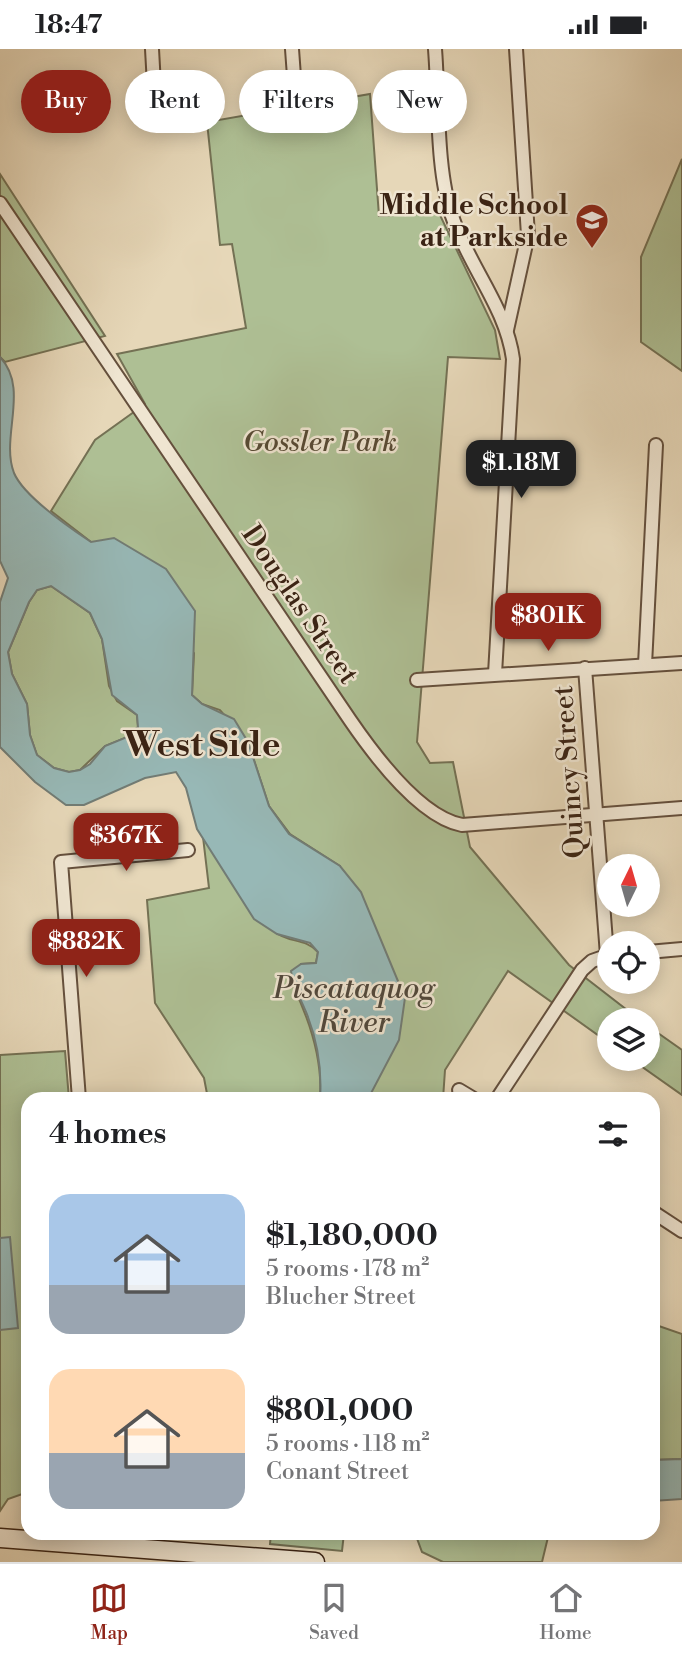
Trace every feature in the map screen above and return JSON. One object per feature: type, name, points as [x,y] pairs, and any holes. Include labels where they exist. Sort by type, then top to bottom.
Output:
[{"type":"main road","points":[[0,1538],[21,1538]]},
{"type":"main road","points":[[112,1540],[159,1556],[305,1562]]},
{"type":"street","points":[[152,49],[153,70]]},
{"type":"street","points":[[292,49],[294,70]]},
{"type":"street","points":[[435,49],[445,183],[450,213],[507,330],[513,359],[495,674]]},
{"type":"street","points":[[507,330],[528,235],[516,49]]},
{"type":"street","name":"Douglas Street","points":[[0,203],[350,720],[405,787],[437,815],[449,823],[462,825],[682,808]]},
{"type":"street","points":[[645,665],[656,445]]},
{"type":"street","points":[[417,680],[682,663]]},
{"type":"street","name":"Quincy Street","points":[[585,668],[606,931]]},
{"type":"street","points":[[78,1092],[61,862],[188,850]]},
{"type":"street","points":[[660,951],[682,949]]},
{"type":"street","points":[[502,1092],[582,971],[597,959]]},
{"type":"street","points":[[660,1217],[682,1231]]},
{"type":"green space","name":"Gossler Park","points":[[370,94],[379,216],[439,213],[495,330],[500,359],[448,357],[417,742],[430,763],[453,762],[470,847],[569,965],[597,987],[597,994],[606,994],[625,1008],[597,1008],[597,1034],[508,971],[445,1070],[443,1092],[371,1092],[340,866],[290,834],[269,806],[248,742],[220,710],[202,704],[192,695],[194,653],[91,542],[51,511],[95,440],[145,404],[117,354],[246,328],[232,244],[220,245],[208,133],[225,133],[225,119],[239,117],[239,133],[358,133],[358,96]]},
{"type":"green space","points":[[682,159],[682,371],[641,342],[641,257]]},
{"type":"green space","points":[[0,174],[105,336],[5,362],[0,357]]},
{"type":"green space","points":[[51,586],[90,613],[102,639],[109,686],[117,701],[137,715],[138,727],[125,738],[105,746],[80,770],[69,772],[54,768],[37,755],[30,735],[27,704],[12,674],[8,652],[29,602],[37,590]]},
{"type":"green space","points":[[203,837],[244,900],[263,922],[280,935],[308,945],[318,952],[316,963],[301,964],[293,986],[314,1041],[320,1092],[207,1092],[204,1078],[155,1003],[147,900],[209,888]]},
{"type":"green space","points":[[660,1034],[682,1050],[682,1095],[648,1071],[660,1071]]},
{"type":"green space","points":[[65,1051],[68,1092],[21,1092],[21,1494],[8,1499],[0,1511],[0,1055]]},
{"type":"green space","points":[[660,1326],[682,1334],[682,1459],[660,1460]]},
{"type":"green space","points":[[270,1540],[343,1540],[342,1551],[270,1544]]},
{"type":"green space","points":[[418,1540],[547,1540],[542,1562],[443,1562],[422,1552]]},
{"type":"water","name":"Piscataquog River","points":[[0,357],[9,370],[13,384],[10,444],[14,473],[19,482],[48,511],[91,542],[114,538],[166,569],[195,611],[192,695],[202,704],[234,719],[248,742],[269,806],[289,834],[340,866],[361,892],[405,998],[399,1040],[372,1092],[320,1092],[316,1044],[291,971],[301,964],[316,963],[318,952],[310,943],[277,934],[254,919],[197,829],[186,788],[176,772],[145,778],[84,805],[66,805],[35,782],[0,747],[0,602],[8,578],[0,561]],"holes":[[[51,586],[90,613],[102,639],[112,695],[137,715],[138,727],[125,738],[105,746],[90,764],[80,770],[69,772],[54,768],[37,755],[30,735],[27,704],[12,674],[8,652],[29,602],[37,590]]]},
{"type":"water","points":[[10,1237],[18,1328],[0,1330],[0,1238]]},
{"type":"water","points":[[682,1459],[682,1499],[660,1501],[660,1460]]},
{"type":"place","name":"Middle School at Parkside","points":[[592,250]]},
{"type":"district","name":"West Side","points":[[202,744]]}]
